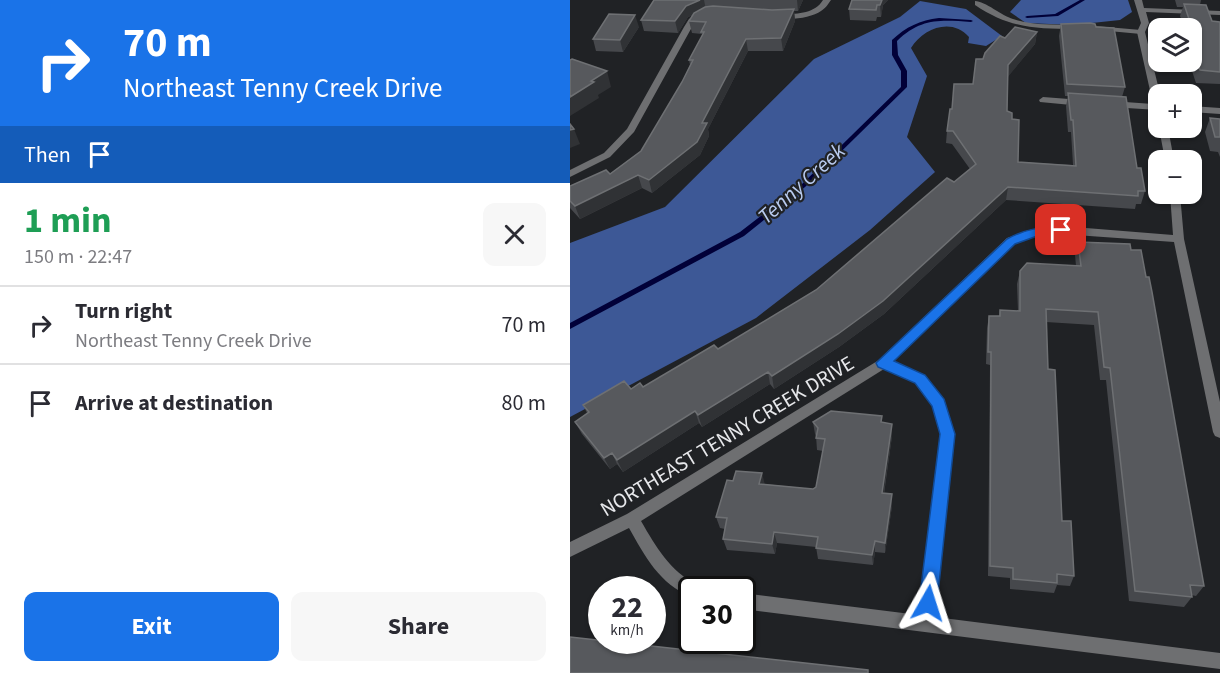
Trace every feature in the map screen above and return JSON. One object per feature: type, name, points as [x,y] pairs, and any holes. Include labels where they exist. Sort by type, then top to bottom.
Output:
[{"type":"street","points":[[1138,0],[1144,23],[1142,32],[1153,84]]},
{"type":"street","points":[[770,15],[801,16],[816,11],[827,2]]},
{"type":"street","points":[[978,3],[995,16],[1012,23],[1142,32]]},
{"type":"street","points":[[1141,10],[1220,13]]},
{"type":"street","points":[[570,174],[607,155],[631,130],[688,27],[692,21],[706,14]]},
{"type":"street","points":[[1043,100],[1089,103]]},
{"type":"street","points":[[1101,104],[1148,106]]},
{"type":"street","points":[[1202,110],[1220,111]]},
{"type":"street","points":[[1176,204],[1179,239],[1220,432]]},
{"type":"street","name":"NORTHEAST TENNY CREEK DRIVE","points":[[570,550],[632,519],[883,363],[1011,242],[1025,234],[1061,230],[1179,239]]},
{"type":"street","points":[[883,363],[920,379],[939,404],[948,434],[926,625]]},
{"type":"street","points":[[632,519],[658,563],[678,583]]},
{"type":"street","points":[[756,603],[1220,661]]},
{"type":"shaded area","points":[[1021,0],[1128,0],[1132,12],[1120,20],[1073,25],[1026,23],[1010,12]]},
{"type":"shaded area","points":[[920,1],[966,9],[1002,36],[986,46],[968,43],[969,37],[962,31],[946,26],[930,30],[911,48],[927,76],[907,137],[935,172],[870,230],[756,318],[570,417],[570,243],[665,207],[814,59],[900,17]]},
{"type":"building","points":[[654,0],[700,0],[686,6],[675,21],[641,20]]},
{"type":"building","points":[[852,0],[882,0],[876,10],[849,9]]},
{"type":"building","points":[[1184,4],[1206,5],[1212,21],[1220,22],[1220,72],[1202,70],[1202,18],[1189,18]]},
{"type":"building","points":[[705,7],[772,10],[794,9],[781,38],[746,39],[702,123],[707,123],[697,142],[649,180],[638,175],[575,206],[570,201],[570,186],[606,170],[610,174],[641,151],[682,82],[693,60],[689,60],[704,32],[701,32],[706,22],[689,21],[694,13]]},
{"type":"building","points":[[609,14],[635,15],[620,40],[593,39]]},
{"type":"building","points":[[1061,24],[1095,24],[1096,27],[1114,28],[1125,87],[1067,84]]},
{"type":"building","points":[[1015,27],[1037,32],[1008,65],[1007,111],[1012,113],[1012,119],[1019,120],[1018,162],[1076,166],[1073,120],[1071,120],[1068,93],[1126,97],[1137,168],[1141,168],[1145,191],[1138,191],[1138,196],[1008,187],[883,301],[838,334],[772,376],[768,372],[698,415],[695,411],[617,460],[612,453],[604,458],[575,422],[589,412],[583,405],[624,381],[631,389],[640,383],[643,387],[714,345],[718,349],[816,290],[947,178],[954,182],[976,164],[953,131],[947,131],[954,84],[973,84],[976,59],[983,59],[985,53],[1000,36],[1005,38]]},
{"type":"building","points":[[570,60],[607,71],[570,97]]},
{"type":"building","points":[[1210,118],[1220,119],[1220,137],[1215,137]]},
{"type":"building","points":[[1078,242],[1130,244],[1131,250],[1141,250],[1146,277],[1149,277],[1152,292],[1204,586],[1190,585],[1192,597],[1135,591],[1110,368],[1104,367],[1098,312],[1046,309],[1048,369],[1055,370],[1062,521],[1071,521],[1074,576],[1057,574],[1057,583],[1013,579],[1013,568],[990,566],[991,352],[988,352],[989,316],[1000,316],[1000,310],[1020,311],[1020,271],[1027,263],[1081,266]]},
{"type":"building","points":[[831,411],[882,416],[881,422],[892,424],[882,493],[892,494],[885,543],[875,541],[872,555],[816,548],[818,537],[774,532],[772,544],[723,539],[727,518],[716,517],[727,480],[733,481],[736,471],[762,473],[759,484],[813,489],[816,487],[825,439],[816,438],[818,428],[813,422]]},
{"type":"building","points":[[570,637],[588,639],[588,654],[666,654],[666,648],[678,649],[678,654],[724,654],[868,670],[868,673],[570,673]]},
{"type":"waterway","name":"Tenny Creek","points":[[1027,17],[1056,15],[1083,0]]},
{"type":"waterway","name":"Tenny Creek","points":[[570,326],[742,234],[803,186],[904,87],[904,71],[895,55],[894,41],[903,33],[911,27],[930,21],[971,21]]},
{"type":"route","points":[[928,603],[948,434],[939,404],[920,379],[883,363],[1011,242],[1025,234],[1061,230]]}]
